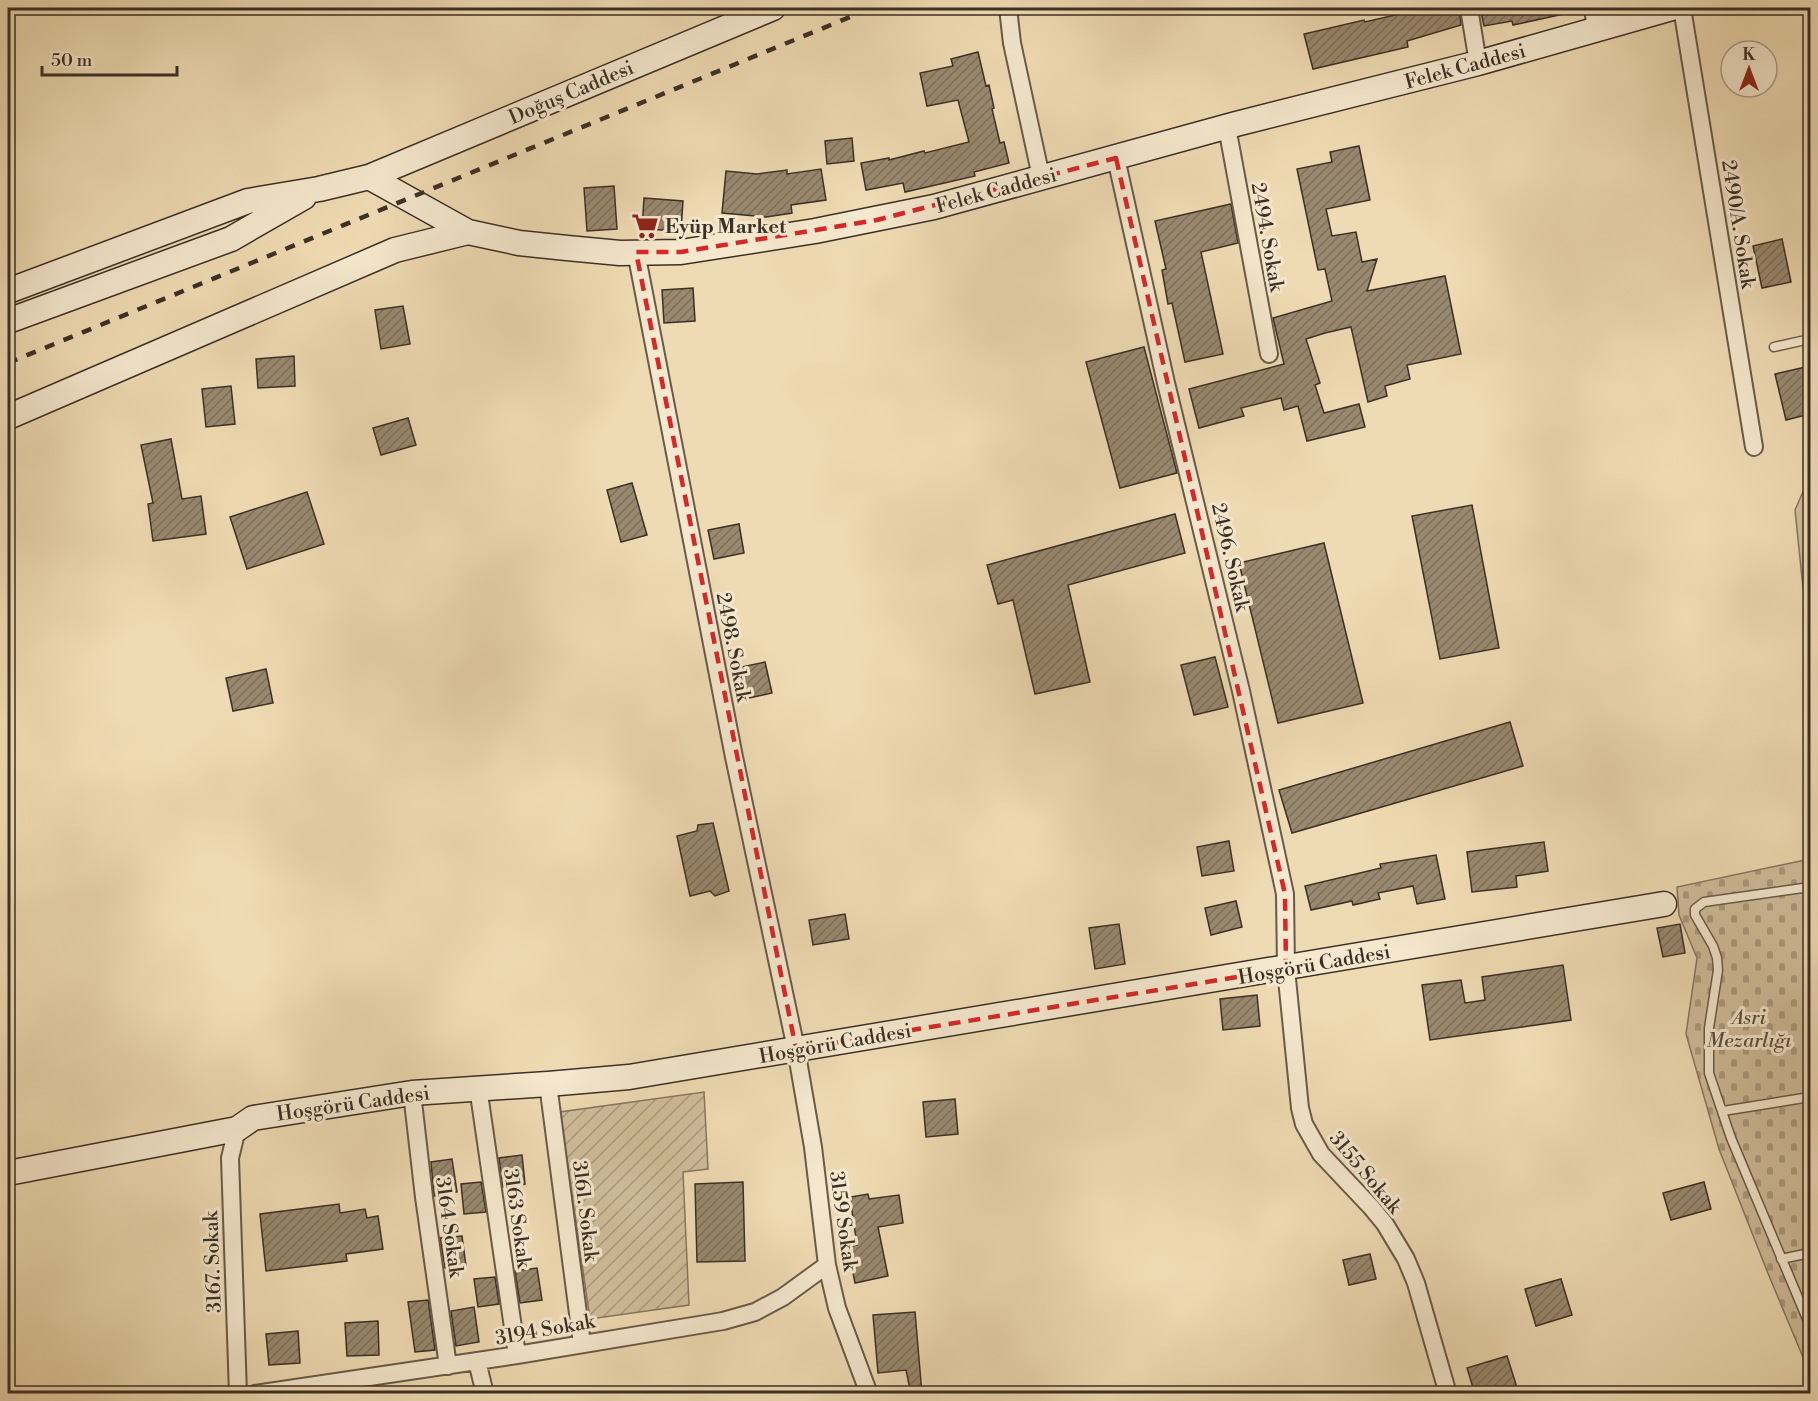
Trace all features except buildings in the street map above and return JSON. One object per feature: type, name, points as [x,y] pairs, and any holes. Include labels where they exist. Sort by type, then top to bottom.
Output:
[{"type":"street","name":"Doğuş Caddesi","points":[[369,177],[773,8]]},
{"type":"street","points":[[1008,8],[1012,43],[1041,177]]},
{"type":"street","points":[[1469,8],[1478,63]]},
{"type":"street","name":"Felek Caddesi","points":[[369,177],[468,232],[519,243],[620,252],[681,252],[815,231],[934,207],[1227,127],[1478,63],[1594,19],[1672,8]]},
{"type":"street","name":"2490/A. Sokak","points":[[1682,8],[1754,447]]},
{"type":"street","name":"2494. Sokak","points":[[1227,127],[1269,354]]},
{"type":"street","name":"2496. Sokak","points":[[1116,158],[1166,383],[1241,691],[1285,894],[1286,969]]},
{"type":"street","points":[[8,291],[248,201],[319,189],[369,177]]},
{"type":"street","points":[[8,321],[231,239],[319,189]]},
{"type":"street","points":[[8,417],[395,250],[468,232]]},
{"type":"street","name":"2498. Sokak","points":[[636,252],[734,757],[796,1049]]},
{"type":"street","name":"Hoşgörü Caddesi","points":[[8,1173],[237,1129],[253,1118],[412,1093],[629,1077],[1664,904]]},
{"type":"street","name":"3155 Sokak","points":[[1286,969],[1297,1093],[1304,1124],[1321,1154],[1371,1207],[1391,1233],[1406,1259],[1419,1293],[1448,1394]]},
{"type":"street","name":"3159 Sokak","points":[[796,1049],[813,1147],[827,1265],[837,1308],[869,1394]]},
{"type":"street","name":"3161. Sokak","points":[[548,1084],[582,1344]]},
{"type":"street","name":"3163 Sokak","points":[[478,1088],[517,1355]]},
{"type":"street","name":"3164 Sokak","points":[[412,1093],[448,1366]]},
{"type":"street","name":"3167. Sokak","points":[[237,1129],[230,1158],[238,1394]]},
{"type":"street","name":"3194 Sokak","points":[[255,1394],[477,1362],[723,1321],[755,1312],[783,1297],[827,1265]]},
{"type":"street","points":[[477,1362],[485,1394]]},
{"type":"lane","points":[[1774,347],[1810,339]]},
{"type":"lane","points":[[1810,887],[1704,902],[1695,909],[1695,915],[1713,946],[1717,958],[1718,970],[1709,1028],[1710,1073],[1731,1138],[1810,1326]]},
{"type":"lane","points":[[1723,1111],[1810,1096]]},
{"type":"lane","points":[[1781,1259],[1810,1253]]},
{"type":"highlighted area","points":[[1116,158],[1285,894],[1286,969],[796,1049],[636,252],[681,252],[877,220]]},
{"type":"green space","points":[[1810,485],[1810,656],[1795,510],[1805,487]]},
{"type":"green space","name":"Asri Mezarlığı","points":[[1810,859],[1810,1374],[1719,1149],[1686,1034],[1697,958],[1679,915],[1677,887]]},
{"type":"green space","points":[[704,1092],[708,1169],[683,1172],[689,1305],[590,1319],[560,1112]]},
{"type":"railway","points":[[8,363],[872,8]]},
{"type":"place","name":"Eyüp Market","points":[[645,226]]}]
